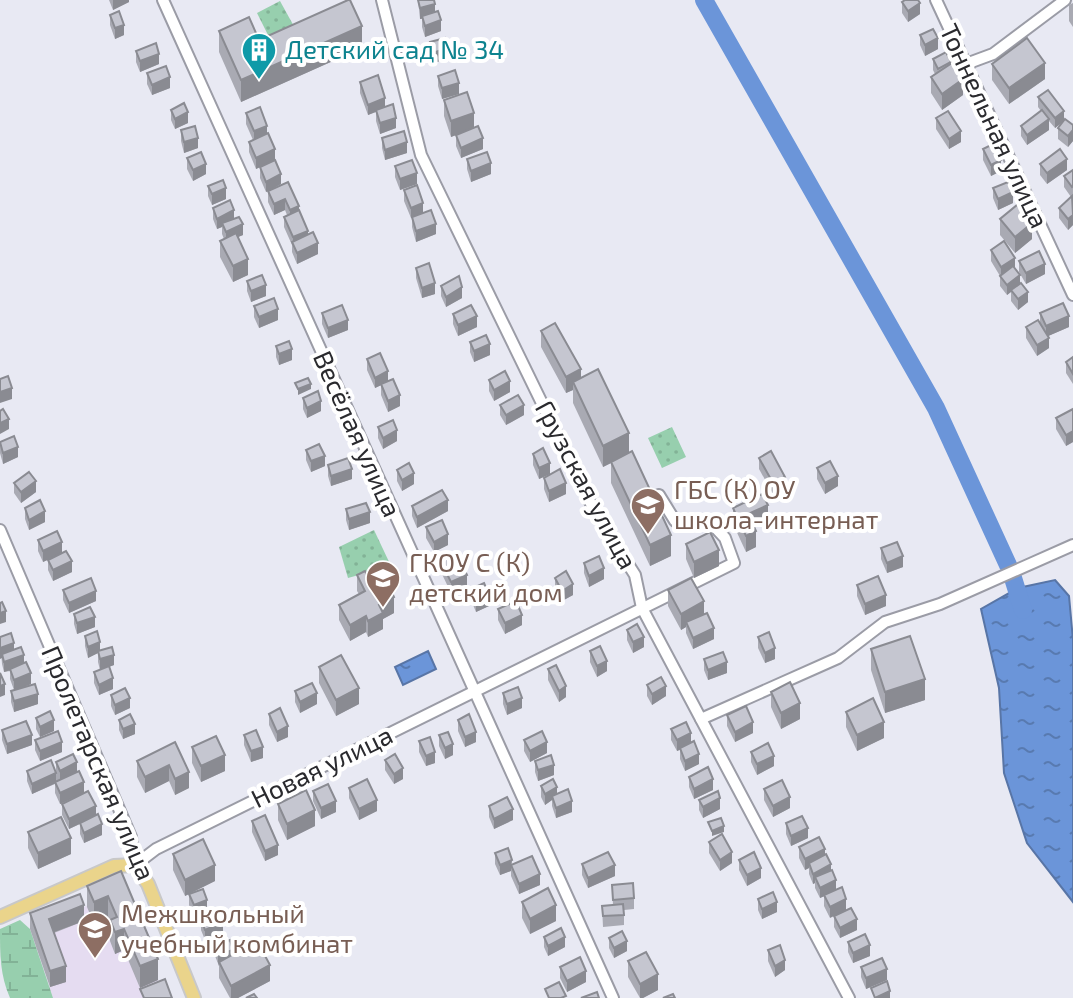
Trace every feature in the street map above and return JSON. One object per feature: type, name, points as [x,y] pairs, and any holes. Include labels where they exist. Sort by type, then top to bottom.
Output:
[{"type":"main road","name":"Новая улица","points":[[0,917],[114,866],[135,865]]},
{"type":"main road","name":"Пролетарская улица","points":[[135,865],[148,884],[194,998]]},
{"type":"street","name":"Весёлая улица","points":[[163,0],[613,998]]},
{"type":"street","name":"Грузская улица","points":[[382,0],[421,155],[595,512],[635,575],[642,608],[849,998]]},
{"type":"street","name":"Тоннельная улица","points":[[936,0],[1073,295]]},
{"type":"street","points":[[966,64],[993,54],[1065,0]]},
{"type":"street","name":"Новая улица","points":[[135,865],[156,849],[734,563],[725,538],[712,524],[675,521],[659,495]]},
{"type":"street","name":"Пролетарская улица","points":[[0,530],[131,837],[135,865]]},
{"type":"street","points":[[701,719],[838,658],[885,622],[940,604],[1073,545]]},
{"type":"shaded area","name":"Межшкольный учебный комбинат","points":[[121,892],[166,998],[53,998],[30,929]]},
{"type":"green space","points":[[280,1],[296,30],[272,43],[257,13]]},
{"type":"green space","points":[[672,427],[686,457],[662,468],[648,438]]},
{"type":"green space","points":[[374,530],[391,566],[348,578],[339,547]]},
{"type":"green space","points":[[20,920],[30,929],[53,998],[10,998],[2,973],[0,929]]},
{"type":"water","points":[[1055,580],[1069,596],[1073,640],[1073,902],[1027,843],[1004,773],[999,688],[981,609],[1018,588]]},
{"type":"water","points":[[428,651],[436,669],[403,685],[395,667]]},
{"type":"building","points":[[348,0],[362,26],[241,80],[219,31],[249,17],[259,40]]},
{"type":"building","points":[[418,0],[434,0],[435,4],[420,8]]},
{"type":"building","points":[[918,0],[920,3],[908,11],[902,2]]},
{"type":"building","points":[[119,11],[124,25],[115,28],[110,15]]},
{"type":"building","points":[[438,11],[441,20],[425,26],[422,16]]},
{"type":"building","points":[[933,29],[938,38],[925,45],[920,35]]},
{"type":"building","points":[[445,38],[447,48],[433,53],[430,42]]},
{"type":"building","points":[[1027,38],[1045,63],[1009,88],[992,64]]},
{"type":"building","points":[[156,43],[159,54],[140,61],[136,51]]},
{"type":"building","points":[[946,52],[951,62],[938,69],[933,59]]},
{"type":"building","points":[[952,63],[963,79],[942,94],[931,77]]},
{"type":"building","points":[[166,66],[170,77],[152,85],[147,73]]},
{"type":"building","points":[[455,70],[459,83],[442,88],[438,76]]},
{"type":"building","points":[[378,75],[385,98],[368,105],[360,82]]},
{"type":"building","points":[[1048,90],[1064,111],[1055,118],[1038,97]]},
{"type":"building","points":[[467,92],[474,113],[451,121],[444,100]]},
{"type":"building","points":[[184,103],[188,112],[175,119],[171,110]]},
{"type":"building","points":[[393,104],[396,118],[380,123],[376,110]]},
{"type":"building","points":[[260,107],[267,126],[254,131],[246,113]]},
{"type":"building","points":[[1042,110],[1049,119],[1027,135],[1021,126]]},
{"type":"building","points":[[948,111],[961,131],[949,139],[936,118]]},
{"type":"building","points":[[1065,119],[1073,125],[1068,136],[1058,128]]},
{"type":"building","points":[[195,126],[198,138],[184,142],[181,130]]},
{"type":"building","points":[[478,126],[483,138],[461,148],[456,135]]},
{"type":"building","points":[[404,131],[407,142],[385,150],[382,138]]},
{"type":"building","points":[[268,133],[275,149],[256,158],[249,142]]},
{"type":"building","points":[[993,144],[1001,160],[991,165],[983,149]]},
{"type":"building","points":[[1060,149],[1067,159],[1047,173],[1040,164]]},
{"type":"building","points":[[201,152],[206,164],[193,170],[187,158]]},
{"type":"building","points":[[487,152],[491,163],[471,171],[467,159]]},
{"type":"building","points":[[275,160],[281,174],[266,182],[260,167]]},
{"type":"building","points":[[412,160],[417,173],[400,179],[395,166]]},
{"type":"building","points":[[1073,170],[1073,186],[1072,187],[1064,176]]},
{"type":"building","points":[[223,180],[226,188],[212,194],[208,186]]},
{"type":"building","points":[[288,182],[299,206],[290,210],[285,199],[274,204],[268,191]]},
{"type":"building","points":[[1008,182],[1013,192],[998,199],[993,188]]},
{"type":"building","points":[[417,185],[423,203],[411,208],[404,190]]},
{"type":"building","points":[[1072,196],[1073,215],[1068,219],[1059,208]]},
{"type":"building","points":[[230,200],[234,210],[217,219],[213,208]]},
{"type":"building","points":[[1017,205],[1032,223],[1015,237],[1000,219]]},
{"type":"building","points":[[299,210],[308,231],[293,237],[284,217]]},
{"type":"building","points":[[431,210],[436,224],[416,231],[412,217]]},
{"type":"building","points":[[239,217],[243,224],[226,232],[222,223]]},
{"type":"building","points":[[313,232],[318,243],[297,253],[292,242]]},
{"type":"building","points":[[236,233],[248,259],[233,266],[220,241]]},
{"type":"building","points":[[1004,241],[1015,258],[1001,267],[991,250]]},
{"type":"building","points":[[1039,251],[1045,264],[1026,273],[1019,261]]},
{"type":"building","points":[[429,263],[435,283],[422,288],[416,268]]},
{"type":"building","points":[[1013,266],[1020,275],[1007,285],[1000,276]]},
{"type":"building","points":[[262,275],[266,285],[251,291],[247,281]]},
{"type":"building","points":[[459,276],[462,287],[446,297],[441,286]]},
{"type":"building","points":[[1021,283],[1028,292],[1018,299],[1011,290]]},
{"type":"building","points":[[274,298],[278,309],[259,317],[254,306]]},
{"type":"building","points":[[1063,303],[1069,316],[1046,326],[1040,313]]},
{"type":"building","points":[[342,305],[348,320],[328,328],[322,313]]},
{"type":"building","points":[[471,305],[477,316],[458,325],[453,314]]},
{"type":"building","points":[[1038,320],[1049,338],[1037,345],[1026,327]]},
{"type":"building","points":[[555,323],[581,369],[566,377],[541,331]]},
{"type":"building","points":[[486,335],[490,344],[474,351],[470,342]]},
{"type":"building","points":[[289,341],[292,349],[279,354],[276,346]]},
{"type":"building","points":[[380,353],[388,371],[375,378],[367,359]]},
{"type":"building","points":[[1073,357],[1073,374],[1066,362]]},
{"type":"building","points":[[598,369],[629,433],[603,446],[573,382]]},
{"type":"building","points":[[505,371],[510,381],[494,390],[489,380]]},
{"type":"building","points":[[8,376],[12,388],[0,392],[0,379]]},
{"type":"building","points":[[308,378],[311,384],[298,389],[295,383]]},
{"type":"building","points":[[393,379],[400,395],[388,401],[381,384]]},
{"type":"building","points":[[318,391],[321,401],[307,408],[303,398]]},
{"type":"building","points":[[518,395],[524,405],[506,415],[500,405]]},
{"type":"building","points":[[3,409],[9,419],[0,423],[0,411]]},
{"type":"building","points":[[1073,409],[1073,431],[1066,435],[1056,418]]},
{"type":"building","points":[[393,420],[397,430],[383,438],[378,427]]},
{"type":"building","points":[[14,436],[18,447],[3,453],[0,442]]},
{"type":"building","points":[[319,444],[325,456],[311,461],[306,450]]},
{"type":"building","points":[[543,448],[550,463],[539,468],[533,454]]},
{"type":"building","points":[[632,451],[671,535],[650,545],[611,462]]},
{"type":"building","points":[[771,451],[785,477],[773,483],[759,458]]},
{"type":"building","points":[[348,458],[352,469],[331,476],[328,465]]},
{"type":"building","points":[[830,461],[838,476],[825,483],[817,468]]},
{"type":"building","points":[[409,463],[414,473],[402,480],[397,470]]},
{"type":"building","points":[[560,469],[566,483],[549,491],[544,478]]},
{"type":"building","points":[[29,472],[36,481],[21,492],[14,483]]},
{"type":"building","points":[[442,490],[448,500],[417,517],[412,506]]},
{"type":"building","points":[[762,494],[768,505],[748,514],[756,531],[746,536],[733,508]]},
{"type":"building","points":[[40,500],[45,511],[29,520],[25,508]]},
{"type":"building","points":[[366,503],[370,512],[349,519],[346,509]]},
{"type":"building","points":[[442,520],[448,534],[434,542],[426,527]]},
{"type":"building","points":[[57,531],[62,542],[43,551],[38,540]]},
{"type":"building","points":[[710,532],[719,550],[694,562],[686,544]]},
{"type":"building","points":[[897,542],[903,556],[887,563],[881,548]]},
{"type":"building","points":[[66,551],[72,561],[53,570],[48,560]]},
{"type":"building","points":[[456,552],[467,575],[451,582],[440,560]]},
{"type":"building","points":[[599,556],[604,568],[589,576],[584,563]]},
{"type":"building","points":[[365,571],[374,588],[387,582],[394,597],[379,605],[383,613],[368,621],[366,616],[350,625],[339,605],[365,591],[357,575]]},
{"type":"building","points":[[566,571],[573,584],[562,591],[555,578]]},
{"type":"building","points":[[878,576],[886,595],[865,604],[857,585]]},
{"type":"building","points":[[91,578],[96,591],[69,603],[63,590]]},
{"type":"building","points":[[691,578],[704,601],[681,614],[668,590]]},
{"type":"building","points":[[484,583],[489,595],[476,601],[471,589]]},
{"type":"building","points":[[516,601],[522,615],[505,623],[498,609]]},
{"type":"building","points":[[0,603],[6,611],[0,613]]},
{"type":"building","points":[[90,607],[95,617],[77,623],[74,614]]},
{"type":"building","points":[[707,613],[714,628],[693,638],[686,622]]},
{"type":"building","points":[[637,624],[644,637],[633,642],[627,630]]},
{"type":"building","points":[[97,631],[100,642],[88,647],[85,636]]},
{"type":"building","points":[[769,632],[775,648],[765,653],[758,637]]},
{"type":"building","points":[[11,633],[14,643],[0,648],[0,637]]},
{"type":"building","points":[[910,636],[925,679],[885,692],[871,649]]},
{"type":"building","points":[[600,646],[607,661],[597,666],[590,651]]},
{"type":"building","points":[[21,647],[24,655],[4,662],[2,654]]},
{"type":"building","points":[[112,647],[114,655],[100,659],[98,651]]},
{"type":"building","points":[[723,652],[727,662],[708,670],[704,659]]},
{"type":"building","points":[[341,655],[359,688],[336,700],[319,667]]},
{"type":"building","points":[[26,662],[31,673],[14,680],[10,669]]},
{"type":"building","points":[[556,665],[566,686],[559,691],[548,669]]},
{"type":"building","points":[[109,666],[113,678],[99,685],[94,672]]},
{"type":"building","points":[[661,677],[666,686],[652,694],[647,685]]},
{"type":"building","points":[[790,682],[800,703],[781,713],[771,692]]},
{"type":"building","points":[[312,683],[317,693],[300,702],[295,691]]},
{"type":"building","points":[[35,684],[38,694],[14,701],[11,691]]},
{"type":"building","points":[[518,687],[522,698],[507,704],[503,693]]},
{"type":"building","points":[[125,688],[130,698],[115,705],[111,695]]},
{"type":"building","points":[[873,698],[884,722],[857,735],[846,712]]},
{"type":"building","points":[[746,706],[753,722],[735,732],[727,715]]},
{"type":"building","points":[[280,708],[288,726],[277,732],[269,714]]},
{"type":"building","points":[[50,711],[54,720],[40,727],[36,718]]},
{"type":"building","points":[[130,714],[135,724],[123,729],[119,720]]},
{"type":"building","points":[[469,714],[476,732],[465,737],[458,720]]},
{"type":"building","points":[[26,721],[32,735],[7,744],[2,730]]},
{"type":"building","points":[[686,722],[691,733],[677,740],[671,729]]},
{"type":"building","points":[[256,730],[263,747],[251,751],[244,735]]},
{"type":"building","points":[[58,731],[62,742],[40,751],[35,740]]},
{"type":"building","points":[[542,731],[547,742],[530,751],[524,740]]},
{"type":"building","points":[[448,732],[453,744],[445,748],[439,735]]},
{"type":"building","points":[[216,736],[225,755],[201,766],[192,747]]},
{"type":"building","points":[[430,737],[435,752],[426,756],[419,741]]},
{"type":"building","points":[[694,741],[699,754],[685,761],[680,748]]},
{"type":"building","points":[[175,742],[189,772],[175,779],[169,765],[145,777],[137,761]]},
{"type":"building","points":[[768,743],[774,756],[757,764],[751,752]]},
{"type":"building","points":[[73,754],[77,762],[60,771],[56,762]]},
{"type":"building","points":[[395,754],[403,768],[394,774],[385,760]]},
{"type":"building","points":[[551,755],[554,765],[538,770],[535,761]]},
{"type":"building","points":[[51,760],[56,773],[32,784],[27,771]]},
{"type":"building","points":[[708,767],[713,779],[694,789],[689,777]]},
{"type":"building","points":[[79,771],[84,782],[60,793],[55,782]]},
{"type":"building","points":[[367,779],[377,800],[359,809],[349,788]]},
{"type":"building","points":[[553,779],[557,787],[545,794],[541,786]]},
{"type":"building","points":[[782,780],[790,797],[773,806],[764,789]]},
{"type":"building","points":[[328,784],[336,801],[321,808],[313,791]]},
{"type":"building","points":[[568,789],[572,801],[556,808],[552,796]]},
{"type":"building","points":[[306,790],[315,810],[287,824],[278,804]]},
{"type":"building","points":[[88,791],[96,806],[69,819],[62,804]]},
{"type":"building","points":[[718,791],[720,798],[703,807],[699,800]]},
{"type":"building","points":[[507,797],[513,809],[494,819],[489,806]]},
{"type":"building","points":[[98,814],[102,824],[84,833],[80,823]]},
{"type":"building","points":[[265,815],[278,845],[265,851],[252,821]]},
{"type":"building","points":[[802,816],[808,828],[791,836],[786,823]]},
{"type":"building","points":[[61,817],[71,838],[38,853],[28,832]]},
{"type":"building","points":[[721,818],[724,826],[712,831],[708,822]]},
{"type":"building","points":[[722,834],[732,852],[720,860],[709,842]]},
{"type":"building","points":[[819,837],[825,849],[805,859],[799,847]]},
{"type":"building","points":[[203,839],[215,865],[185,880],[173,854]]},
{"type":"building","points":[[508,848],[512,860],[500,865],[495,853]]},
{"type":"building","points":[[608,852],[615,865],[588,878],[582,864]]},
{"type":"building","points":[[754,852],[761,868],[747,875],[739,860]]},
{"type":"building","points":[[826,854],[831,864],[813,874],[809,863]]},
{"type":"building","points":[[532,856],[540,874],[519,884],[511,865]]},
{"type":"building","points":[[832,870],[836,880],[820,888],[815,877]]},
{"type":"building","points":[[121,871],[158,959],[140,966],[124,929],[115,932],[110,920],[117,917],[108,896],[94,902],[87,886]]},
{"type":"building","points":[[633,883],[634,898],[613,900],[612,885]]},
{"type":"building","points":[[842,887],[846,899],[830,907],[824,895]]},
{"type":"building","points":[[548,888],[556,905],[530,919],[522,902]]},
{"type":"building","points":[[203,889],[207,900],[194,905],[189,894]]},
{"type":"building","points":[[773,892],[777,902],[762,909],[758,899]]},
{"type":"building","points":[[80,894],[84,905],[49,919],[66,966],[50,971],[30,913]]},
{"type":"building","points":[[623,904],[624,915],[603,916],[602,906]]},
{"type":"building","points":[[851,908],[857,919],[840,928],[834,916]]},
{"type":"building","points":[[219,912],[223,922],[205,930],[201,919]]},
{"type":"building","points":[[561,928],[565,937],[548,946],[544,937]]},
{"type":"building","points":[[622,931],[627,941],[614,948],[609,938]]},
{"type":"building","points":[[865,934],[870,945],[853,953],[848,942]]},
{"type":"building","points":[[230,940],[233,950],[218,955],[215,945]]},
{"type":"building","points":[[257,941],[270,965],[231,986],[219,962]]},
{"type":"building","points":[[780,945],[785,960],[775,966],[768,950]]},
{"type":"building","points":[[646,952],[658,974],[640,984],[628,961]]},
{"type":"building","points":[[580,957],[586,971],[567,981],[560,967]]},
{"type":"building","points":[[882,958],[887,969],[866,978],[861,967]]},
{"type":"building","points":[[165,979],[172,998],[144,998],[140,989]]},
{"type":"building","points":[[887,981],[890,991],[875,998],[871,988]]},
{"type":"building","points":[[559,982],[566,996],[549,998],[545,989]]},
{"type":"building","points":[[597,992],[599,998],[581,998]]},
{"type":"waterway","points":[[704,0],[936,408],[1008,565]]},
{"type":"waterway","points":[[1013,578],[1023,610]]},
{"type":"place","name":"Детский сад № 34","points":[[259,81]]},
{"type":"place","name":"ГБС (К) ОУ школа-интернат","points":[[648,536]]},
{"type":"place","name":"ГКОУ С (К) детский дом","points":[[383,609]]},
{"type":"place","name":"Межшкольный учебный комбинат","points":[[95,960]]}]
